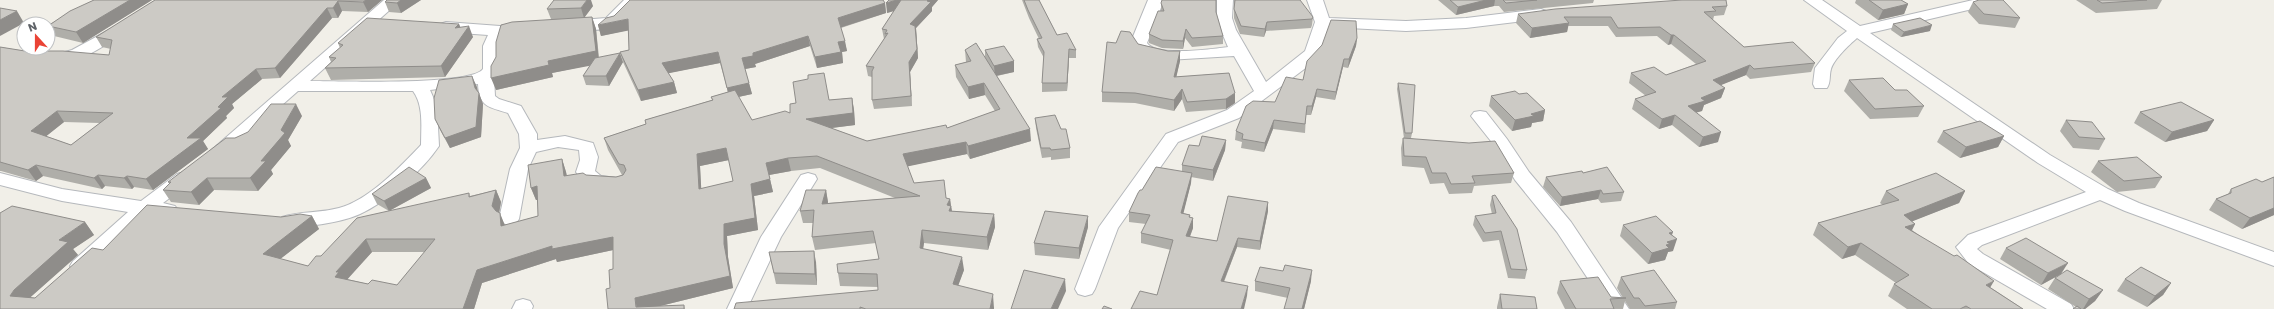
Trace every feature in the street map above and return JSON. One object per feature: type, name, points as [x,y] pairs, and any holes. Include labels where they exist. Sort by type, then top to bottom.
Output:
[{"type":"street","points":[[67,277],[144,208],[202,164],[393,0]]},
{"type":"street","points":[[555,26],[605,24],[611,22],[633,0]]},
{"type":"street","points":[[1156,0],[1140,40],[1141,48],[1145,51],[1163,56],[1239,51]]},
{"type":"street","points":[[1225,0],[1228,5],[1224,19],[1239,51],[1263,92]]},
{"type":"street","points":[[1085,289],[1109,227],[1172,138],[1233,114],[1301,64],[1312,53],[1323,22],[1315,0]]},
{"type":"street","points":[[1812,0],[2044,159],[2101,193],[2132,207],[2274,259]]},
{"type":"street","points":[[1821,84],[1823,68],[1844,41],[1857,31],[1992,0]]},
{"type":"street","points":[[1323,22],[1406,26],[1494,20],[1560,12]]},
{"type":"street","points":[[42,56],[61,58],[78,54],[133,20]]},
{"type":"street","points":[[368,22],[391,24]]},
{"type":"street","points":[[431,26],[503,30]]},
{"type":"street","points":[[294,86],[418,86],[486,77],[490,72],[492,40],[495,34],[503,30],[516,27],[535,27]]},
{"type":"street","points":[[486,77],[487,97],[493,103],[516,110],[528,134],[529,148],[519,169],[509,219]]},
{"type":"street","points":[[275,220],[291,221],[354,209],[402,176],[430,146],[429,108],[424,93],[418,86]]},
{"type":"street","points":[[1480,116],[1531,187],[1568,233],[1619,309]]},
{"type":"street","points":[[529,148],[564,140],[576,142],[587,147],[590,162],[586,172],[597,182],[620,182]]},
{"type":"street","points":[[0,179],[27,187],[144,208],[182,212]]},
{"type":"street","points":[[737,309],[771,237],[808,179]]},
{"type":"street","points":[[2064,309],[1976,259],[1971,255],[1966,247],[1975,240],[2101,193]]},
{"type":"building","points":[[94,0],[130,0],[76,32],[56,28],[56,21],[70,11]]},
{"type":"building","points":[[155,0],[366,0],[363,2],[338,1],[333,8],[327,8],[275,68],[256,69],[222,97],[228,97],[218,107],[221,108],[187,138],[201,138],[146,179],[127,176],[124,178],[98,175],[94,178],[36,165],[28,170],[0,162],[0,47],[16,50],[16,56],[56,56],[56,51],[109,55],[112,40],[96,37]],"holes":[[[57,111],[113,113],[71,145],[31,131]]]},
{"type":"building","points":[[387,0],[401,0],[397,3],[385,2]]},
{"type":"building","points":[[554,0],[587,0],[581,8],[547,9]]},
{"type":"building","points":[[630,0],[883,0],[885,3],[838,18],[845,41],[838,42],[841,52],[815,57],[808,36],[753,53],[753,56],[742,58],[749,83],[727,88],[718,52],[662,63],[674,82],[638,90],[620,52],[629,50],[628,19],[598,25],[606,18],[614,16]]},
{"type":"building","points":[[889,0],[897,0],[886,3]]},
{"type":"building","points":[[901,0],[928,0],[927,1],[931,2],[910,24],[915,26],[917,49],[909,62],[911,96],[872,100],[872,71],[874,67],[866,66],[888,33],[885,34],[887,30],[882,29]]},
{"type":"building","points":[[1024,0],[1039,0],[1057,35],[1067,33],[1076,50],[1069,49],[1067,83],[1042,83],[1044,52],[1037,39],[1042,38]]},
{"type":"building","points":[[1162,0],[1216,0],[1216,12],[1223,36],[1192,38],[1186,29],[1183,41],[1162,40],[1149,34],[1158,11],[1164,11],[1161,3]]},
{"type":"building","points":[[1235,0],[1300,0],[1313,17],[1312,19],[1267,22],[1265,29],[1241,26],[1234,9]]},
{"type":"building","points":[[1450,0],[1486,0],[1458,7]]},
{"type":"building","points":[[1503,0],[1537,0],[1506,3]]},
{"type":"building","points":[[1682,0],[1726,0],[1727,6],[1712,7],[1716,11],[1704,12],[1744,47],[1793,42],[1815,63],[1754,69],[1750,65],[1713,80],[1725,88],[1701,98],[1705,101],[1688,106],[1721,132],[1703,137],[1675,115],[1662,119],[1635,99],[1656,92],[1631,73],[1654,67],[1666,75],[1706,61],[1674,35],[1671,35],[1660,27],[1618,28],[1611,17],[1564,17],[1569,23],[1532,28],[1518,14],[1555,9]]},
{"type":"building","points":[[1869,0],[1901,0],[1908,4],[1883,10]]},
{"type":"building","points":[[1979,0],[2003,0],[2020,18],[1984,14],[1973,2]]},
{"type":"building","points":[[2097,0],[2147,0],[2102,3]]},
{"type":"building","points":[[0,8],[17,11],[0,20]]},
{"type":"building","points":[[592,17],[596,51],[548,61],[549,65],[491,78],[491,66],[496,57],[496,42],[501,25],[512,22]]},
{"type":"building","points":[[367,18],[459,24],[455,28],[469,26],[441,66],[325,68],[336,58],[329,57],[343,45],[338,43]]},
{"type":"building","points":[[1920,18],[1932,25],[1904,32],[1893,24]]},
{"type":"building","points":[[1331,20],[1356,21],[1357,38],[1349,59],[1344,59],[1336,92],[1317,89],[1312,106],[1307,106],[1305,124],[1274,120],[1265,143],[1242,139],[1243,134],[1236,131],[1246,106],[1253,101],[1275,102],[1286,77],[1303,80],[1307,61],[1322,45]]},
{"type":"building","points":[[1121,31],[1130,32],[1138,44],[1168,51],[1180,51],[1174,77],[1229,73],[1235,93],[1226,99],[1187,102],[1182,89],[1174,100],[1135,93],[1102,92],[1107,42],[1116,43]]},
{"type":"building","points":[[976,43],[1030,129],[968,146],[966,142],[903,154],[914,183],[944,180],[946,198],[950,199],[947,205],[951,206],[949,211],[994,214],[987,237],[922,230],[920,248],[962,257],[953,284],[993,294],[990,309],[866,309],[860,307],[860,309],[734,309],[736,303],[878,290],[877,274],[838,273],[837,264],[879,259],[873,231],[812,237],[814,210],[800,211],[806,190],[826,190],[822,204],[920,196],[817,156],[788,158],[766,163],[770,179],[751,184],[755,218],[724,224],[724,244],[730,276],[635,298],[636,307],[684,305],[684,309],[608,309],[606,289],[610,288],[609,270],[613,269],[613,237],[552,249],[552,246],[477,270],[463,309],[0,309],[0,213],[12,206],[85,222],[59,240],[68,242],[14,290],[10,296],[35,298],[92,248],[103,250],[147,205],[281,217],[300,214],[312,216],[263,254],[308,266],[316,256],[321,256],[357,218],[469,193],[469,197],[496,190],[492,206],[500,213],[501,226],[538,216],[537,186],[531,188],[528,165],[562,159],[564,176],[583,173],[586,175],[616,177],[623,175],[626,170],[624,165],[619,164],[604,138],[646,124],[645,120],[713,100],[711,97],[735,90],[752,120],[785,111],[790,113],[790,104],[796,103],[793,82],[808,79],[808,75],[824,73],[829,100],[852,98],[853,113],[806,119],[867,141],[946,125],[947,128],[1000,109],[984,83],[968,87],[955,65],[971,61],[965,50]],"holes":[[[726,148],[733,181],[699,189],[697,154]],[[366,239],[435,239],[397,285],[372,280],[368,284],[335,277],[339,272],[336,272]]]},
{"type":"building","points":[[1004,46],[1014,61],[994,66],[985,50]]},
{"type":"building","points":[[620,53],[606,76],[583,76],[595,58]]},
{"type":"building","points":[[472,76],[475,88],[479,93],[476,127],[445,138],[435,119],[434,98],[439,80]]},
{"type":"building","points":[[1883,78],[1895,90],[1907,90],[1924,106],[1875,109],[1849,80]]},
{"type":"building","points":[[1398,83],[1415,85],[1412,133],[1405,133]]},
{"type":"building","points":[[1515,91],[1519,94],[1527,93],[1545,110],[1531,114],[1534,116],[1515,120],[1491,96]]},
{"type":"building","points":[[2181,102],[2214,120],[2172,132],[2140,112]]},
{"type":"building","points":[[271,104],[296,104],[281,130],[285,133],[261,161],[266,161],[250,178],[207,178],[191,192],[163,190],[171,182],[168,182],[226,138],[235,138],[248,132]]},
{"type":"building","points":[[1055,115],[1061,129],[1066,129],[1070,148],[1051,150],[1050,148],[1041,148],[1035,118]]},
{"type":"building","points":[[2066,120],[2092,122],[2105,139],[2079,137]]},
{"type":"building","points":[[1980,121],[2004,136],[1966,147],[1943,131]]},
{"type":"building","points":[[1202,136],[1226,140],[1213,170],[1182,165],[1189,145],[1199,146]]},
{"type":"building","points":[[1403,138],[1469,143],[1495,141],[1514,173],[1472,176],[1475,183],[1451,184],[1446,173],[1432,173],[1426,157],[1404,156]]},
{"type":"building","points":[[2137,157],[2162,177],[2124,181],[2098,161]]},
{"type":"building","points":[[409,167],[426,178],[384,201],[372,194]]},
{"type":"building","points":[[1156,167],[1192,173],[1181,213],[1190,215],[1189,217],[1193,218],[1186,236],[1217,241],[1228,196],[1268,202],[1260,241],[1238,238],[1221,281],[1248,286],[1241,309],[1131,309],[1140,291],[1157,295],[1173,240],[1141,233],[1150,215],[1129,212],[1138,193],[1142,190]]},
{"type":"building","points":[[1607,167],[1624,192],[1603,194],[1601,190],[1562,197],[1546,177],[1582,171],[1583,173]]},
{"type":"building","points":[[1936,173],[1965,191],[1904,215],[1915,224],[1905,227],[1954,256],[1957,255],[1994,281],[1986,285],[2023,309],[1971,309],[1966,306],[1960,309],[1932,309],[1894,284],[1909,275],[1861,243],[1848,247],[1818,223],[1899,200],[1886,191]]},
{"type":"building","points":[[2274,177],[2274,208],[2250,218],[2216,199],[2231,193],[2231,189],[2256,179],[2262,182]]},
{"type":"building","points":[[1495,195],[1517,229],[1527,270],[1511,269],[1501,231],[1485,233],[1475,216],[1496,213],[1492,196]]},
{"type":"building","points":[[1045,211],[1088,216],[1079,248],[1034,243]]},
{"type":"building","points":[[1656,216],[1673,232],[1669,233],[1677,239],[1667,242],[1670,244],[1666,245],[1669,248],[1652,253],[1623,225]]},
{"type":"building","points":[[2026,238],[2068,263],[2048,273],[2006,248]]},
{"type":"building","points":[[814,251],[815,274],[774,273],[769,252]]},
{"type":"building","points":[[1285,265],[1312,270],[1302,309],[1284,309],[1290,288],[1255,281],[1260,267],[1283,271]]},
{"type":"building","points":[[2141,267],[2171,283],[2155,296],[2125,279]]},
{"type":"building","points":[[1024,270],[1065,279],[1051,309],[1011,309]]},
{"type":"building","points":[[1654,270],[1677,302],[1645,306],[1639,298],[1634,298],[1621,277]]},
{"type":"building","points":[[2067,270],[2103,290],[2089,299],[2055,278]]},
{"type":"building","points":[[1598,277],[1611,297],[1626,298],[1610,299],[1614,309],[1576,309],[1560,281]]},
{"type":"building","points":[[1500,294],[1535,297],[1537,309],[1502,309]]},
{"type":"building","points":[[1104,306],[1112,309],[1102,309]]},
{"type":"building","points":[[2077,306],[2081,309],[2073,309]]}]
